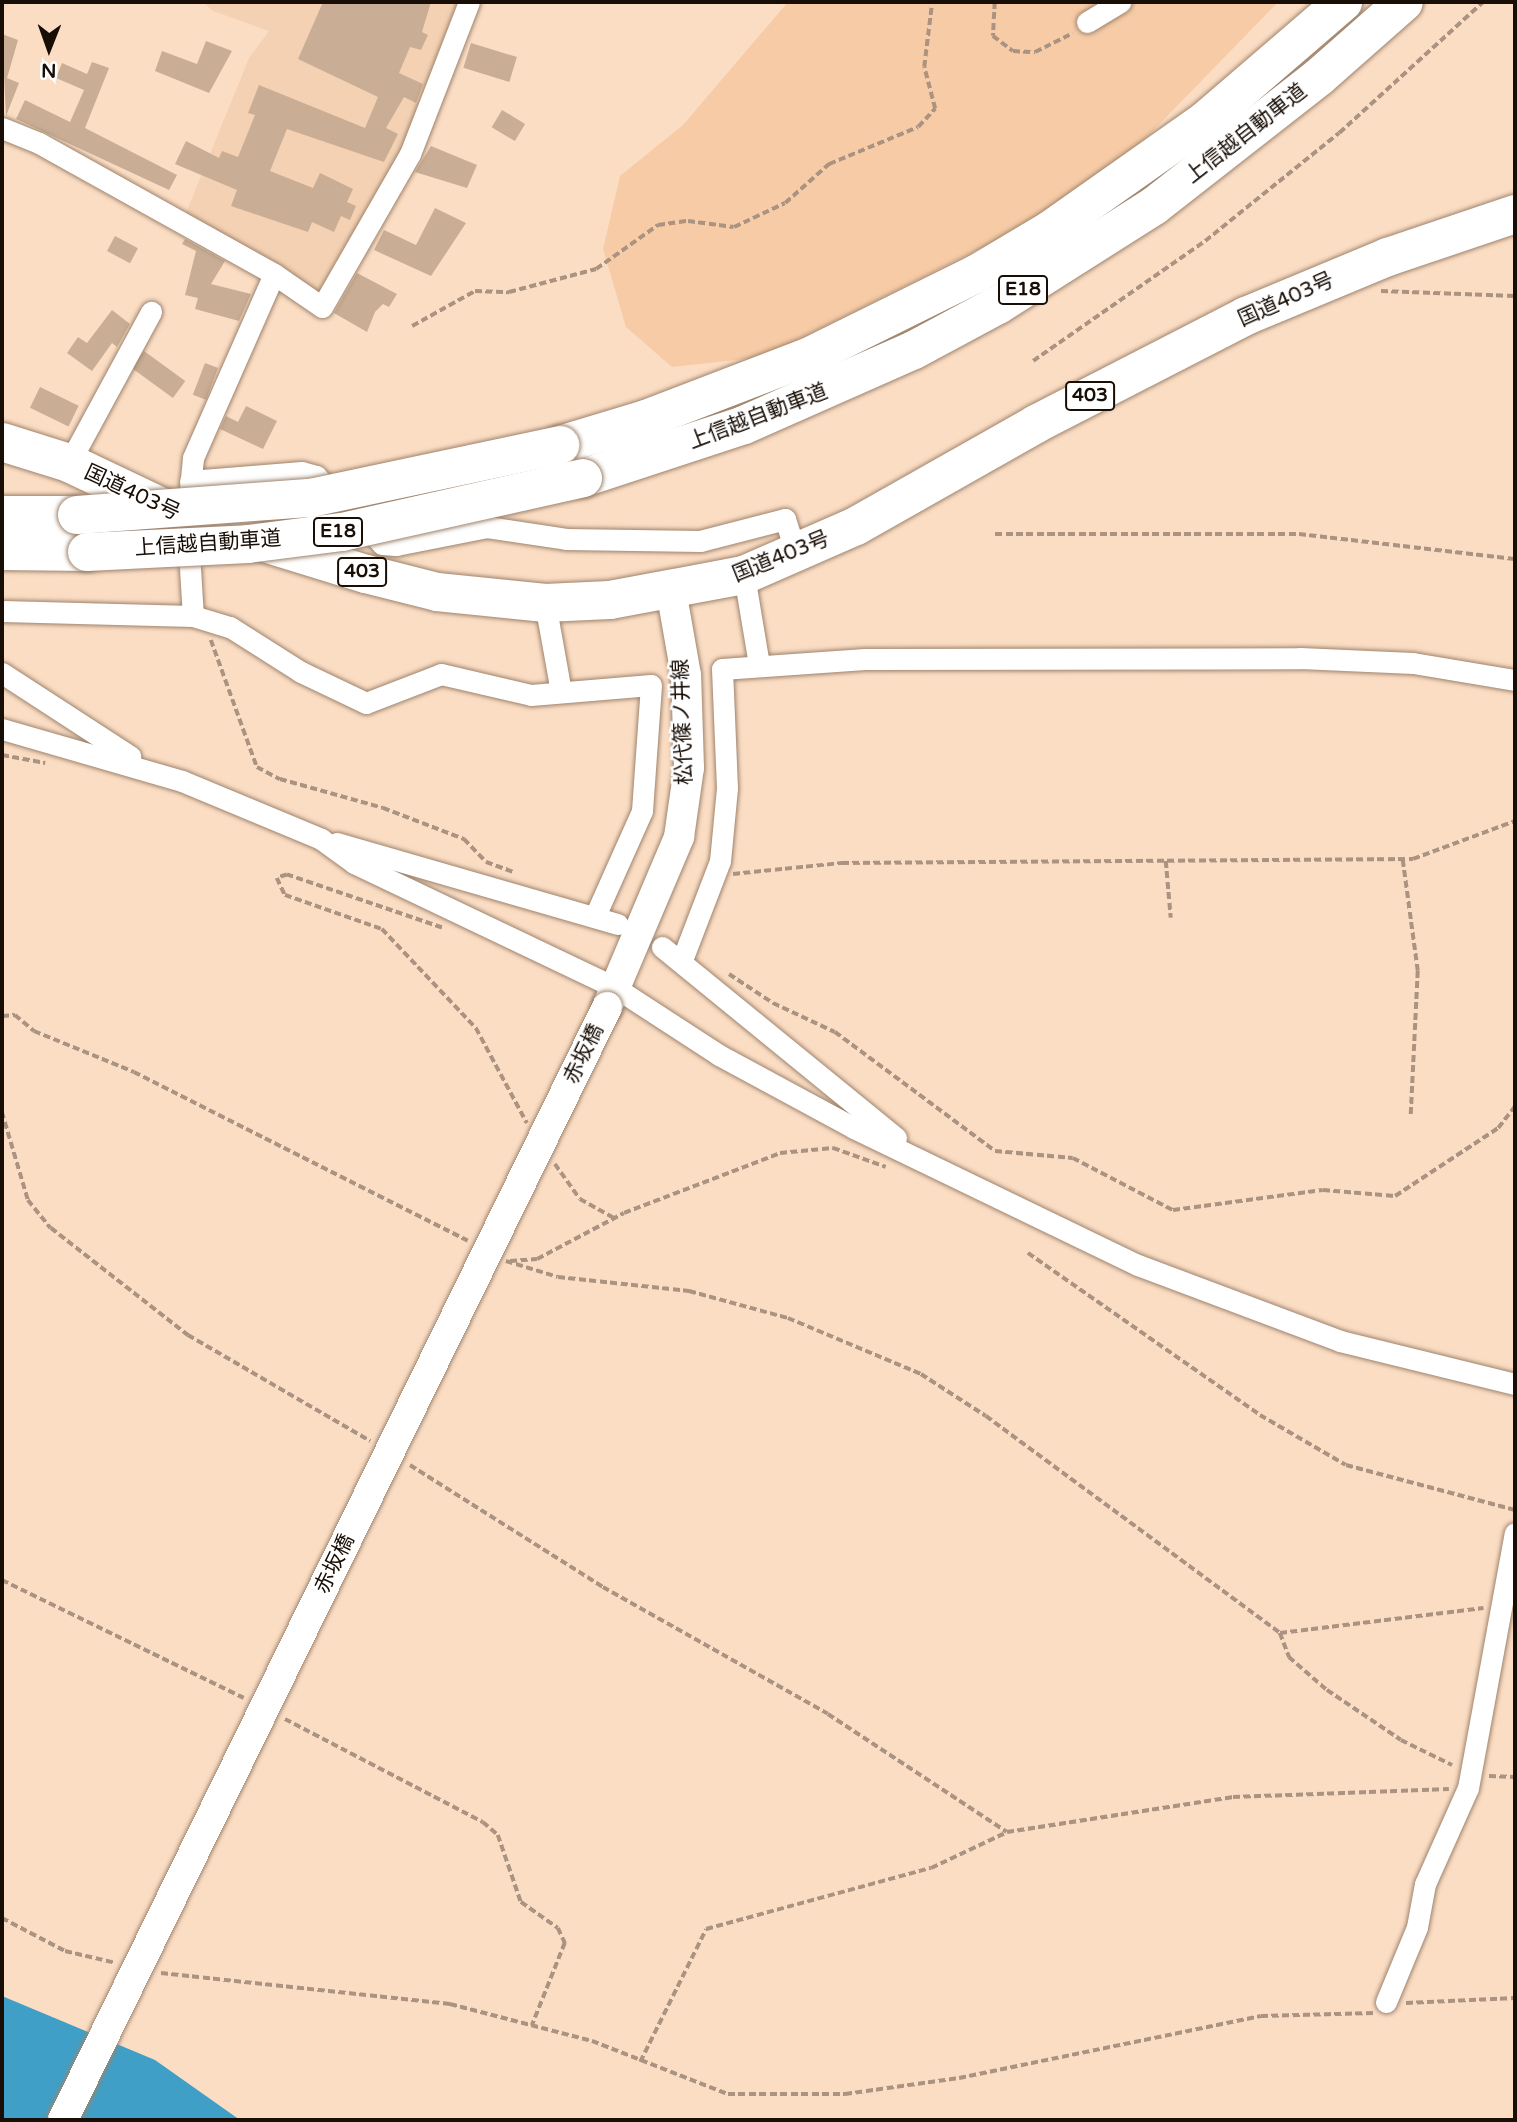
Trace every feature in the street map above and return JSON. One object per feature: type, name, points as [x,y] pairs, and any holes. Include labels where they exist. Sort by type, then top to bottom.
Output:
[{"type":"highway","name":"上信越自動車道","points":[[2,515],[77,515],[311,498],[560,445],[786,366],[976,274],[1050,230],[1206,120],[1343,2]]},
{"type":"highway","name":"上信越自動車道","points":[[2,551],[87,552],[248,544],[342,532],[583,478],[801,401],[998,305],[1153,206],[1309,85],[1404,2]]},
{"type":"highway","name":"国道403号","points":[[2,442],[69,463],[187,519],[437,592],[545,603],[671,590],[744,575],[856,526],[1036,424],[1246,316],[1388,257],[1515,214]]},
{"type":"main road","name":"松代篠ノ井線","points":[[611,997],[679,837],[687,782],[686,675],[671,590]]},
{"type":"main road","name":"赤坂橋","points":[[63,2120],[611,997]]},
{"type":"street","points":[[2,128],[39,143],[274,274],[322,307],[410,153],[469,2]]},
{"type":"street","points":[[1087,22],[1119,2]]},
{"type":"street","points":[[198,617],[187,519],[192,458],[274,274]]},
{"type":"street","points":[[69,463],[151,312]]},
{"type":"street","points":[[190,481],[316,476],[382,544],[487,527],[566,539],[700,541],[785,519],[796,552]]},
{"type":"street","points":[[744,575],[760,665]]},
{"type":"street","points":[[545,603],[561,692]]},
{"type":"street","points":[[2,611],[198,617],[230,627],[301,672],[366,703],[441,674],[531,695],[651,685],[642,811],[595,916]]},
{"type":"street","points":[[685,954],[714,876],[727,788],[722,668],[865,659],[1300,658],[1413,663],[1515,680]]},
{"type":"street","points":[[2,673],[106,744],[182,781],[321,839],[618,924]]},
{"type":"street","points":[[2,729],[182,781]]},
{"type":"street","points":[[321,839],[354,863],[854,1128],[922,1158],[1003,1204],[1138,1265],[1340,1341],[1515,1384]]},
{"type":"street","points":[[662,947],[685,954],[922,1158]]},
{"type":"street","points":[[1386,2002],[1417,1927],[1425,1884],[1470,1781],[1499,1606],[1515,1533]]},
{"type":"path","points":[[412,326],[475,290],[509,292],[596,269],[658,225],[688,221],[734,227],[785,203],[829,164],[918,127],[935,109],[924,67],[932,2]]},
{"type":"path","points":[[995,2],[993,36],[1013,51],[1035,52],[1060,43],[1087,22]]},
{"type":"path","points":[[1033,360],[1205,241],[1339,133],[1483,2]]},
{"type":"path","points":[[1368,290],[1515,296]]},
{"type":"path","points":[[995,534],[1299,534],[1515,559]]},
{"type":"path","points":[[198,617],[257,767],[280,779],[464,839],[486,862],[524,876]]},
{"type":"path","points":[[714,876],[842,863],[1403,859],[1515,821]]},
{"type":"path","points":[[1403,859],[1418,971],[1411,1116]]},
{"type":"path","points":[[1166,861],[1171,918]]},
{"type":"path","points":[[454,933],[287,874],[276,878],[285,895],[382,929],[476,1028],[512,1103],[535,1135]]},
{"type":"path","points":[[685,954],[773,1003],[835,1032],[995,1151],[1073,1158],[1173,1210],[1323,1190],[1395,1196],[1498,1128],[1515,1106]]},
{"type":"path","points":[[2,1016],[15,1015],[34,1031],[134,1072],[471,1243]]},
{"type":"path","points":[[2,1112],[28,1200],[51,1228],[188,1335],[375,1444]]},
{"type":"path","points":[[508,1262],[537,1259],[614,1218],[806,1149],[832,1148],[898,1171]]},
{"type":"path","points":[[550,1156],[580,1199],[614,1218]]},
{"type":"path","points":[[1028,1253],[1260,1415],[1346,1465],[1515,1510]]},
{"type":"path","points":[[496,1255],[508,1262],[558,1277],[690,1291],[788,1318],[920,1374],[986,1416],[1280,1633],[1289,1657],[1327,1690],[1401,1740],[1470,1781]]},
{"type":"path","points":[[398,1458],[603,1587],[828,1714],[1007,1832]]},
{"type":"path","points":[[2,1580],[248,1700]]},
{"type":"path","points":[[1280,1633],[1499,1606]]},
{"type":"path","points":[[272,1712],[483,1822],[498,1835],[521,1902],[558,1928],[565,1942],[532,2026]]},
{"type":"path","points":[[640,2062],[706,1929],[931,1868],[1007,1832],[1233,1797],[1515,1777]]},
{"type":"path","points":[[2,1917],[65,1951],[125,1965]]},
{"type":"path","points":[[150,1970],[352,1990],[450,2004],[592,2040],[640,2062],[728,2094],[845,2094],[959,2078],[1261,2016],[1370,2017],[1386,2002],[1515,1998]]},
{"type":"shaded area","points":[[203,2],[461,2],[406,150],[318,293],[182,223],[249,58],[269,31],[213,11]]},
{"type":"shaded area","points":[[788,2],[1278,2],[1142,142],[1019,229],[763,357],[672,367],[626,327],[603,249],[620,176],[683,125]]},
{"type":"water","points":[[2,1996],[155,2060],[240,2120],[2,2120]]},
{"type":"building","points":[[323,2],[431,2],[422,32],[428,35],[421,50],[410,47],[399,73],[423,84],[416,103],[404,97],[386,128],[398,134],[384,162],[287,129],[270,171],[313,188],[320,173],[353,189],[347,202],[356,206],[350,220],[341,216],[334,232],[312,222],[308,232],[231,206],[237,190],[175,164],[186,141],[219,158],[222,151],[238,157],[255,115],[248,113],[259,85],[365,128],[378,97],[298,59]]},
{"type":"building","points":[[2,34],[18,40],[7,78],[19,83],[6,116]]},
{"type":"building","points":[[206,41],[232,51],[209,93],[155,71],[162,51],[197,64]]},
{"type":"building","points":[[471,43],[517,57],[509,82],[463,68]]},
{"type":"building","points":[[92,62],[109,68],[85,128],[177,175],[169,190],[16,119],[25,100],[70,122],[84,90],[56,78],[62,63],[87,74]]},
{"type":"building","points":[[502,110],[525,124],[515,141],[492,127]]},
{"type":"building","points":[[431,146],[477,165],[467,188],[415,172]]},
{"type":"building","points":[[435,208],[466,223],[431,276],[374,250],[384,230],[416,245]]},
{"type":"building","points":[[115,236],[138,248],[130,263],[107,251]]},
{"type":"building","points":[[185,239],[225,261],[211,284],[251,294],[239,321],[195,309],[198,298],[185,295],[196,251],[182,244]]},
{"type":"building","points":[[357,273],[397,294],[389,307],[383,304],[375,312],[367,332],[334,313]]},
{"type":"building","points":[[112,310],[130,324],[117,347],[112,343],[92,371],[67,353],[78,337],[87,343]]},
{"type":"building","points":[[144,351],[185,381],[173,398],[132,368]]},
{"type":"building","points":[[205,363],[218,368],[206,400],[193,395]]},
{"type":"building","points":[[40,387],[79,406],[69,427],[30,408]]},
{"type":"building","points":[[246,406],[277,421],[263,449],[220,429],[226,416],[238,422]]}]
